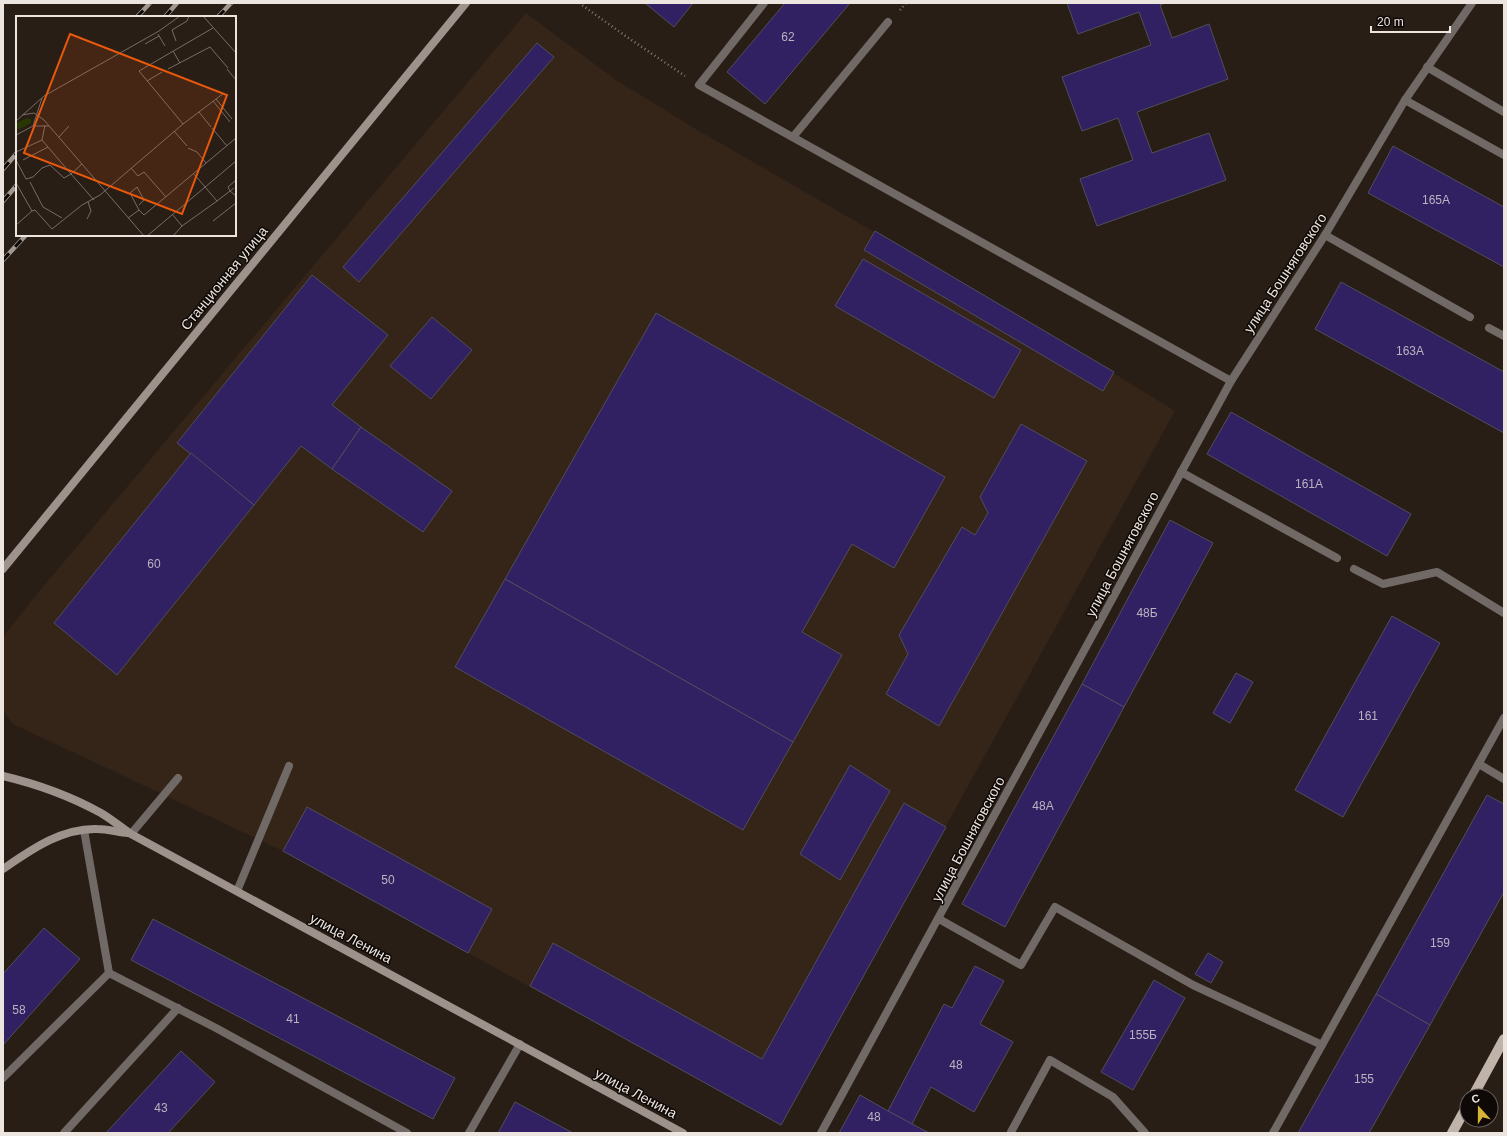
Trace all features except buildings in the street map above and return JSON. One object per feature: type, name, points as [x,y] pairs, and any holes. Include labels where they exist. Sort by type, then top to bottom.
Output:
[{"type":"main road","name":"Станционная улица","points":[[3,569],[466,3]]},
{"type":"main road","name":"улица Ленина","points":[[3,776],[24,781],[61,794],[102,813],[131,834],[684,1133]]},
{"type":"main road","points":[[3,869],[39,845],[68,832],[97,829],[131,834]]},
{"type":"main road","points":[[1477,1088],[1504,1039]]},
{"type":"main road","points":[[1452,1133],[1459,1120]]},
{"type":"lane","points":[[764,3],[699,85],[1230,381]]},
{"type":"lane","name":"улица Бошняговского","points":[[821,1133],[939,919],[1230,381],[1325,236],[1405,100],[1472,3]]},
{"type":"lane","points":[[793,137],[888,22]]},
{"type":"lane","points":[[1427,67],[1504,112]]},
{"type":"lane","points":[[1405,100],[1504,155]]},
{"type":"lane","points":[[1325,236],[1470,318]]},
{"type":"lane","points":[[1489,328],[1504,336]]},
{"type":"lane","points":[[1181,472],[1337,558]]},
{"type":"lane","points":[[1354,569],[1383,584],[1437,572],[1504,613]]},
{"type":"lane","points":[[1273,1133],[1504,718]]},
{"type":"lane","points":[[1479,764],[1504,779]]},
{"type":"lane","points":[[237,891],[289,766]]},
{"type":"lane","points":[[131,834],[178,778]]},
{"type":"lane","points":[[84,830],[109,972]]},
{"type":"lane","points":[[939,919],[1021,965],[1055,907],[1193,985],[1322,1045]]},
{"type":"lane","points":[[109,972],[407,1133]]},
{"type":"lane","points":[[3,1078],[109,972]]},
{"type":"lane","points":[[64,1133],[178,1008]]},
{"type":"lane","points":[[469,1133],[520,1044]]},
{"type":"lane","points":[[1012,1133],[1011,1132],[1050,1060],[1113,1097],[1145,1133]]},
{"type":"path","points":[[579,3],[699,85]]},
{"type":"shaded area","points":[[526,13],[616,80],[689,125],[883,237],[1175,411],[781,1125],[283,851],[13,724],[3,711],[3,637],[37,594]]},
{"type":"railway","points":[[138,16],[150,3]]},
{"type":"railway","points":[[166,16],[177,3]]},
{"type":"railway","points":[[219,16],[231,3]]},
{"type":"railway","points":[[3,169],[16,154]]},
{"type":"railway","points":[[3,201],[16,186]]},
{"type":"railway","points":[[3,260],[25,236]]}]
